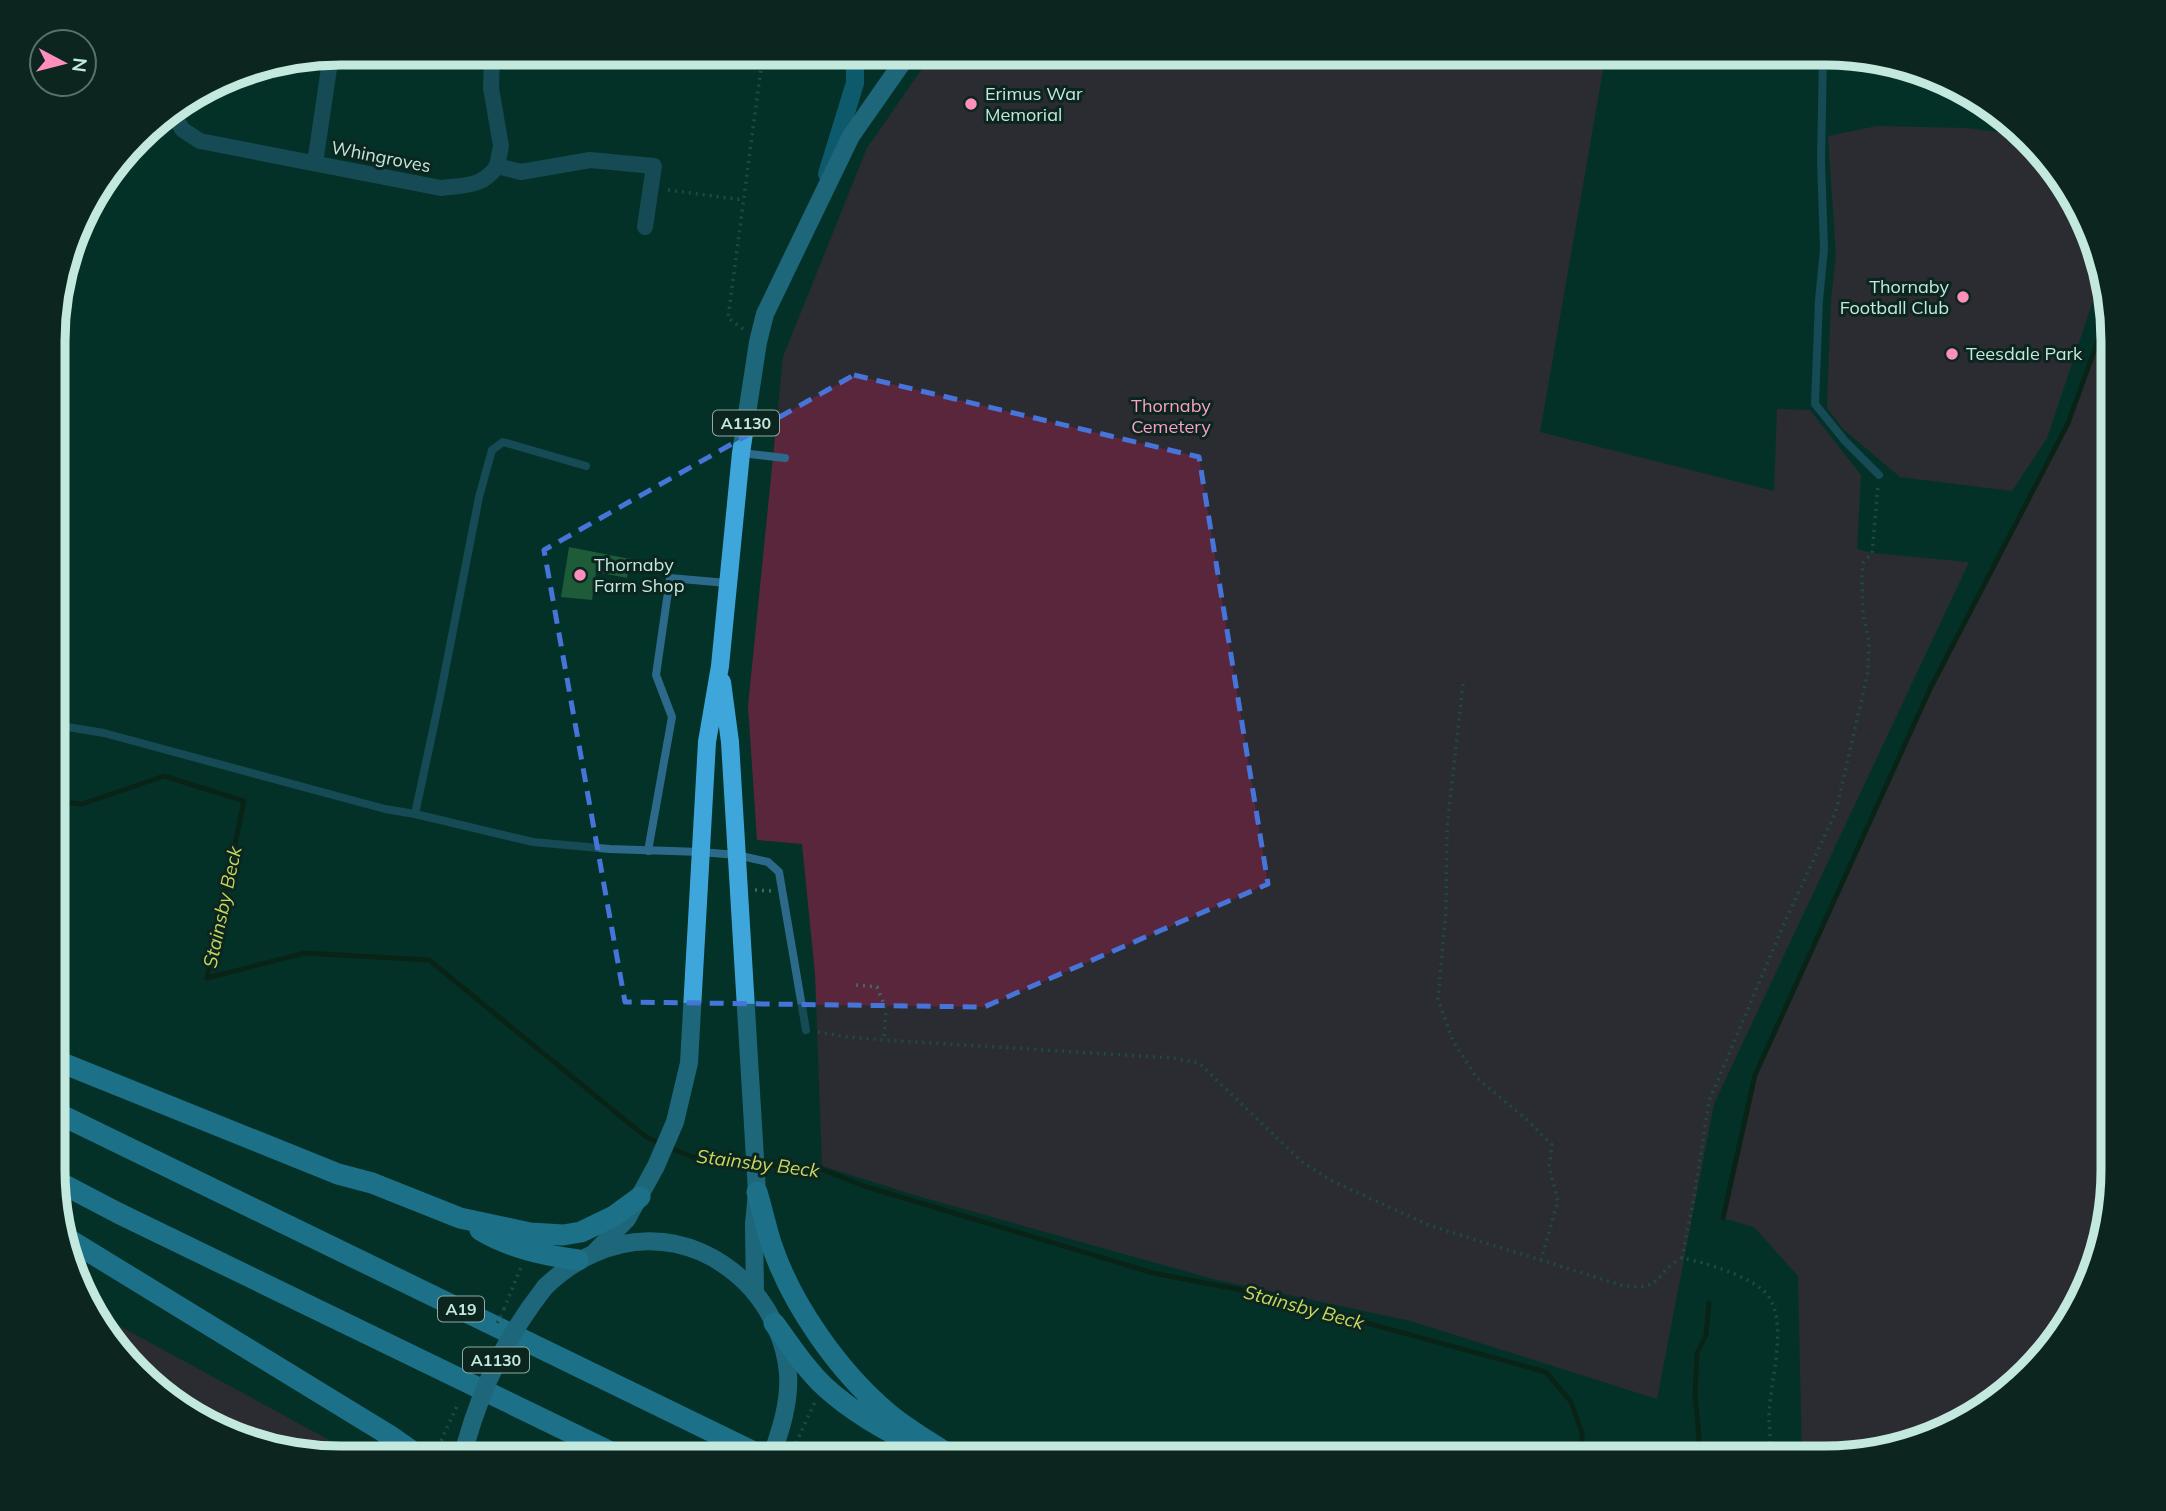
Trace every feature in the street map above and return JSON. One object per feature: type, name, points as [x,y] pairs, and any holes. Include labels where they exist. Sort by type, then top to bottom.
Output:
[{"type":"highway","points":[[65,1064],[338,1174],[372,1183],[460,1218],[492,1237],[528,1251],[587,1256]]},
{"type":"highway","name":"A19","points":[[65,1117],[744,1446]]},
{"type":"highway","points":[[65,1185],[598,1446]]},
{"type":"highway","points":[[757,1187],[771,1244],[786,1280],[822,1339],[861,1388],[889,1414],[935,1446]]},
{"type":"highway","points":[[460,1218],[530,1233],[563,1235],[582,1232],[614,1216],[640,1197]]},
{"type":"highway","points":[[75,1243],[392,1437],[413,1446]]},
{"type":"highway","points":[[774,1323],[825,1387],[857,1414],[916,1446]]},
{"type":"main road","name":"A1130","points":[[466,1446],[485,1385],[515,1327],[557,1275],[587,1256],[627,1219],[656,1166],[675,1122],[689,1063],[707,742],[720,666],[741,453],[758,342],[765,314],[851,136],[901,65]]},
{"type":"main road","name":"A1130","points":[[720,666],[730,742],[757,1187],[754,1224],[755,1293]]},
{"type":"main road","points":[[587,1256],[628,1242],[657,1241],[690,1247],[708,1254],[734,1270],[755,1293],[774,1323],[783,1350],[788,1374],[785,1409],[773,1446]]},
{"type":"street","points":[[316,163],[330,65]]},
{"type":"street","points":[[492,65],[491,88],[501,146],[497,166],[521,172],[590,160],[654,166],[645,227]]},
{"type":"street","points":[[822,194],[855,83],[855,65]]},
{"type":"street","name":"Whingroves","points":[[176,120],[183,130],[200,141],[441,188],[478,183],[489,178],[497,166]]},
{"type":"lane","points":[[1823,65],[1821,162],[1824,249],[1815,404],[1845,441],[1879,475]]},
{"type":"lane","points":[[415,814],[478,497],[492,450],[503,442],[586,466]]},
{"type":"lane","points":[[741,453],[785,458]]},
{"type":"lane","points":[[648,851],[671,717],[656,675],[670,578],[727,583]]},
{"type":"lane","points":[[65,727],[104,733],[385,809],[534,842],[737,855],[768,862],[779,872],[806,1030]]},
{"type":"path","points":[[758,342],[728,318],[761,65]]},
{"type":"path","points":[[652,188],[743,200]]},
{"type":"path","points":[[1682,1258],[1709,1101],[1783,926],[1836,811],[1868,672],[1869,642],[1863,614],[1862,577],[1863,563],[1872,554],[1879,475]]},
{"type":"path","points":[[1462,684],[1447,828],[1446,911],[1438,999],[1453,1041],[1477,1078],[1552,1145],[1549,1167],[1558,1201],[1541,1261]]},
{"type":"path","points":[[739,889],[783,893]]},
{"type":"path","points":[[856,985],[877,987],[886,1009],[884,1040]]},
{"type":"path","points":[[806,1030],[848,1037],[1173,1058],[1199,1063],[1302,1162],[1334,1182],[1431,1226],[1621,1285],[1639,1288],[1652,1285],[1671,1264],[1682,1258],[1706,1263],[1759,1286],[1769,1297],[1778,1325],[1769,1415],[1771,1446]]},
{"type":"path","points":[[504,1309],[528,1251]]},
{"type":"path","points":[[795,1446],[818,1395]]},
{"type":"path","points":[[434,1446],[458,1404]]},
{"type":"highlighted area","points":[[854,375],[1199,457],[1268,884],[984,1007],[625,1002],[544,550]]},
{"type":"green space","name":"Thornaby Cemetery","points":[[925,65],[1604,65],[1540,432],[1774,491],[1777,409],[1810,410],[1861,475],[1857,549],[1872,553],[1969,562],[1714,1104],[1657,1399],[1411,1321],[1213,1279],[921,1197],[822,1166],[815,974],[802,844],[757,840],[748,706],[783,357],[867,148]]},
{"type":"green space","name":"Teesdale Park","points":[[1877,126],[1967,128],[2007,133],[2044,173],[2073,219],[2087,252],[2097,290],[2047,438],[2012,491],[1900,477],[1843,429],[1827,408],[1831,299],[1836,255],[1828,136]]},
{"type":"green space","points":[[2101,332],[2101,1188],[2092,1241],[2073,1292],[2055,1323],[2033,1352],[2007,1378],[1978,1400],[1947,1418],[1896,1437],[1843,1446],[1802,1446],[1798,1276],[1754,1227],[1723,1218],[1755,1075],[1930,689],[2068,423]]},
{"type":"green space","points":[[110,1321],[340,1446],[287,1441],[252,1432],[219,1418],[188,1400],[159,1378],[133,1352]]},
{"type":"building","name":"Thornaby Farm Shop","points":[[569,547],[630,559],[627,578],[596,572],[592,600],[561,597]]},
{"type":"waterway","points":[[1723,1218],[1755,1075],[1930,689],[2068,423],[2101,332]]},
{"type":"waterway","name":"Stainsby Beck","points":[[65,802],[82,804],[164,776],[244,801],[207,978],[305,953],[429,960],[646,1137],[692,1157],[821,1169],[864,1186],[1153,1273],[1257,1293],[1546,1372],[1571,1402],[1582,1433],[1582,1446]]},
{"type":"waterway","points":[[1698,1446],[1695,1395],[1697,1353],[1706,1335],[1709,1303]]},
{"type":"place","name":"Erimus War Memorial","points":[[971,104]]},
{"type":"place","name":"Thornaby Football Club","points":[[1963,297]]},
{"type":"place","name":"Teesdale Park","points":[[1952,354]]},
{"type":"place","name":"Thornaby Farm Shop","points":[[580,575]]}]
